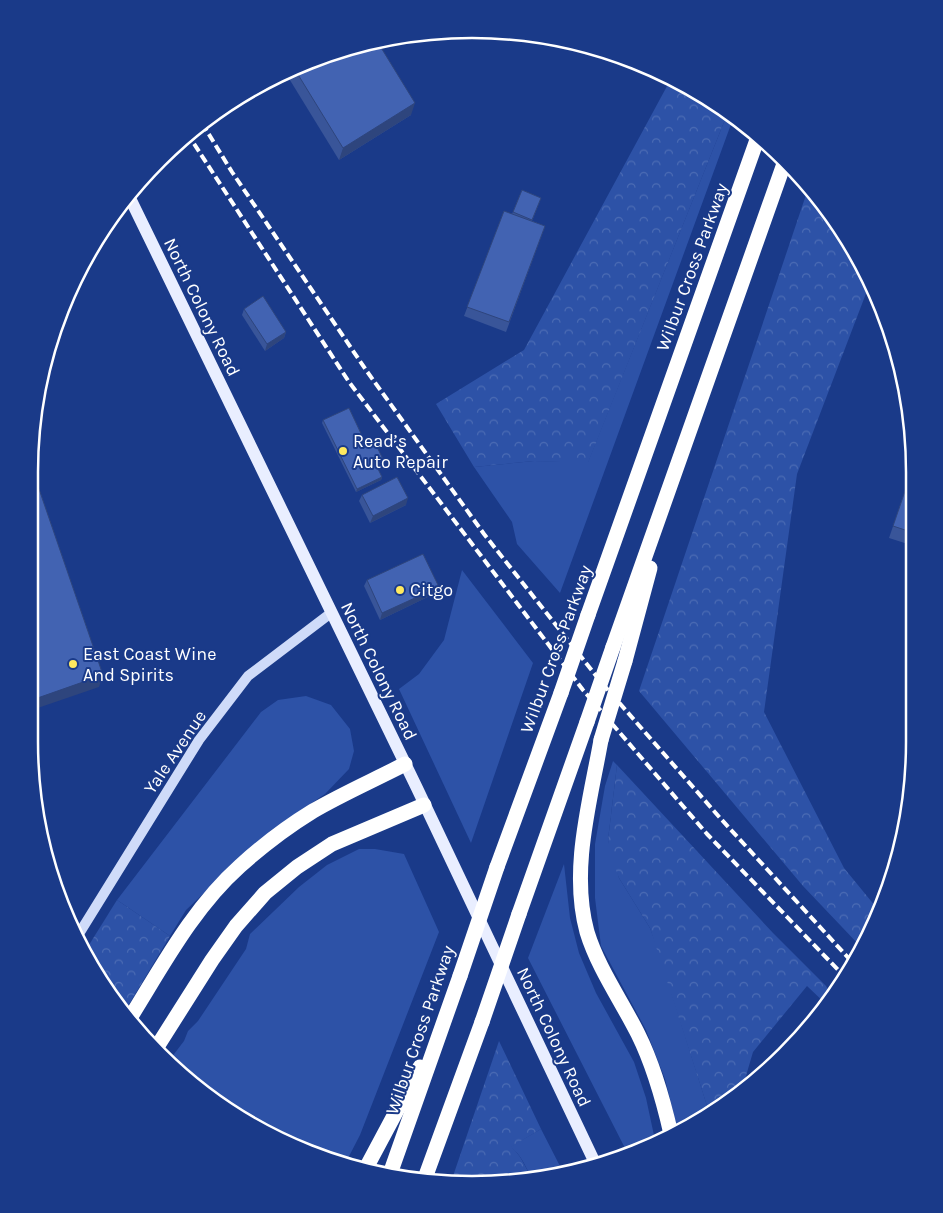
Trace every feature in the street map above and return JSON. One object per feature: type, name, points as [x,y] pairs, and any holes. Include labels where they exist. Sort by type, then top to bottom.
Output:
[{"type":"highway","name":"Wilbur Cross Parkway","points":[[392,1168],[497,867],[561,693],[756,143]]},
{"type":"highway","points":[[427,1173],[482,1022],[782,169]]},
{"type":"highway","points":[[669,1127],[654,1068],[610,984],[587,931],[582,902],[582,860],[584,833],[601,740],[625,661],[684,445]]},
{"type":"highway","points":[[133,1013],[178,941],[206,903],[239,867],[273,838],[313,811],[404,764]]},
{"type":"highway","points":[[160,1043],[216,953],[236,926],[266,893],[297,866],[332,844],[424,804]]},
{"type":"highway","points":[[369,1163],[444,1022]]},
{"type":"main road","name":"North Colony Road","points":[[132,201],[424,804],[593,1158]]},
{"type":"street","name":"Yale Avenue","points":[[81,931],[199,740],[248,676],[331,613]]},
{"type":"green space","points":[[668,85],[725,119],[588,463],[534,461],[474,467],[436,404],[524,350]]},
{"type":"green space","points":[[725,119],[731,124],[560,593],[517,544],[512,522],[474,467],[534,461],[588,462]]},
{"type":"green space","points":[[806,195],[832,230],[866,292],[797,474],[764,712],[844,868],[873,904],[856,942],[803,886],[639,691]]},
{"type":"green space","points":[[462,570],[533,663],[471,843],[399,689],[419,674],[444,640]]},
{"type":"green space","points":[[306,696],[331,705],[350,729],[354,751],[349,769],[325,794],[270,831],[186,910],[170,936],[117,900],[261,712],[278,700]]},
{"type":"green space","points":[[613,761],[617,765],[608,840],[619,878],[650,928],[707,1106],[676,1124],[665,1079],[646,1030],[601,946],[595,898],[595,844],[605,786]]},
{"type":"green space","points":[[617,765],[828,989],[821,999],[807,986],[753,1052],[745,1078],[707,1106],[650,928],[619,878],[611,858],[608,840]]},
{"type":"green space","points":[[359,849],[375,849],[404,854],[439,932],[360,1135],[348,1157],[305,1142],[254,1117],[207,1086],[173,1056],[246,949],[250,934],[299,887],[327,865]]},
{"type":"green space","points":[[564,864],[570,918],[579,953],[596,993],[634,1062],[646,1098],[654,1135],[624,1147],[528,958]]},
{"type":"green space","points":[[117,900],[170,936],[128,1007],[89,945]]},
{"type":"green space","points":[[499,1041],[541,1129],[511,1147],[520,1157],[529,1172],[500,1175],[453,1175]]},
{"type":"green space","points":[[541,1129],[560,1166],[529,1172],[520,1157],[510,1147]]},
{"type":"building","points":[[381,47],[415,103],[343,148],[298,74],[359,52]]},
{"type":"building","points":[[522,190],[541,198],[532,220],[513,212]]},
{"type":"building","points":[[504,211],[545,226],[509,322],[467,307]]},
{"type":"building","points":[[263,296],[286,332],[267,344],[244,309]]},
{"type":"building","points":[[349,408],[365,442],[373,439],[384,461],[376,465],[382,477],[357,489],[323,420]]},
{"type":"building","points":[[397,477],[408,498],[373,516],[362,495]]},
{"type":"building","points":[[906,488],[906,530],[893,526]]},
{"type":"building","points":[[38,489],[103,675],[38,698]]},
{"type":"building","points":[[423,554],[439,587],[382,613],[367,580]]},
{"type":"railway","points":[[205,128],[232,172],[366,370],[484,534],[601,682],[721,819],[848,957]]},
{"type":"railway","points":[[191,140],[349,382],[583,690],[707,834],[839,971]]},
{"type":"place","name":"Read’s Auto Repair","points":[[343,451]]},
{"type":"place","name":"Citgo","points":[[400,590]]},
{"type":"place","name":"East Coast Wine And Spirits","points":[[73,664]]}]
